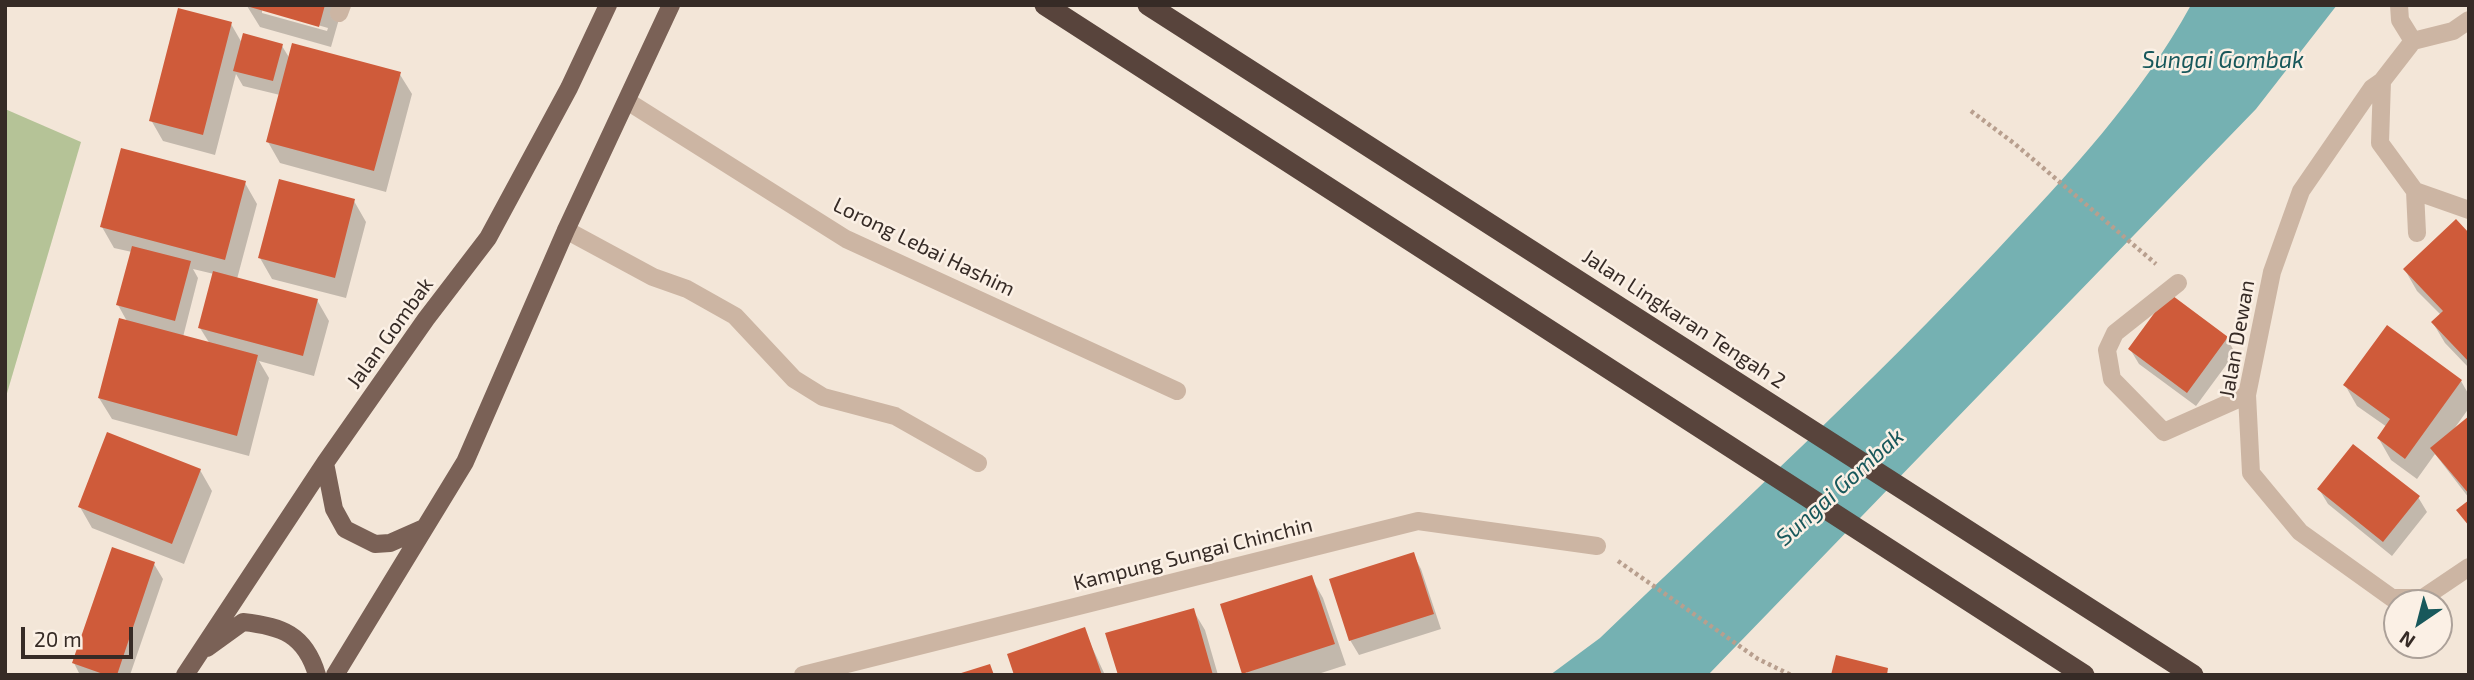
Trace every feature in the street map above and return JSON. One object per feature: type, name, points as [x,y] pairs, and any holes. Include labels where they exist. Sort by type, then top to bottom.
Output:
[{"type":"highway","points":[[1045,5],[2084,675]]},
{"type":"highway","name":"Jalan Lingkaran Tengah 2","points":[[1148,5],[2193,675]]},
{"type":"main road","name":"Jalan Gombak","points":[[185,675],[326,463],[426,319],[488,238],[569,88],[608,5]]},
{"type":"main road","points":[[335,675],[465,462],[566,230],[671,5]]},
{"type":"main road","points":[[326,463],[334,509],[345,529],[375,544],[390,543],[424,528]]},
{"type":"main road","points":[[198,654],[243,622],[276,626],[292,634],[313,660],[317,675]]},
{"type":"street","points":[[2399,5],[2400,20],[2413,41],[2454,31],[2469,20]]},
{"type":"street","name":"Jalan Dewan","points":[[2413,41],[2382,81],[2372,88],[2301,191],[2272,272],[2246,396],[2251,473],[2300,533],[2392,598],[2423,598],[2469,567]]},
{"type":"street","points":[[2382,81],[2380,142],[2415,191],[2417,233]]},
{"type":"street","name":"Lorong Lebai Hashim","points":[[626,101],[846,239],[1177,391]]},
{"type":"street","points":[[2415,191],[2469,209]]},
{"type":"street","points":[[566,230],[653,277],[687,289],[735,316],[794,379],[823,397],[895,416],[978,463]]},
{"type":"street","points":[[2178,283],[2115,333],[2107,350],[2112,379],[2164,432],[2246,396]]},
{"type":"street","name":"Kampung Sungai Chinchin","points":[[803,675],[1418,521],[1597,547]]},
{"type":"path","points":[[1971,111],[2015,144],[2178,283]]},
{"type":"path","points":[[1597,547],[1758,659],[1791,675]]},
{"type":"green space","points":[[5,109],[81,142],[5,400]]},
{"type":"water","name":"Sungai Gombak","points":[[2191,5],[2337,5],[2256,109],[1708,675],[1550,675],[1600,638],[1802,446],[1950,300],[2102,133],[2149,72]]},
{"type":"building","points":[[243,5],[325,5],[319,27]]},
{"type":"building","points":[[178,8],[232,22],[203,135],[149,121]]},
{"type":"building","points":[[243,33],[283,44],[273,81],[233,71]]},
{"type":"building","points":[[292,43],[401,72],[374,171],[266,142]]},
{"type":"building","points":[[121,148],[246,181],[225,260],[100,227]]},
{"type":"building","points":[[279,179],[355,199],[335,278],[258,258]]},
{"type":"building","points":[[2456,219],[2469,233],[2469,362],[2431,322],[2443,311],[2403,269]]},
{"type":"building","points":[[132,246],[191,261],[175,321],[116,305]]},
{"type":"building","points":[[213,271],[318,299],[303,356],[198,328]]},
{"type":"building","points":[[2169,293],[2228,337],[2187,393],[2128,349]]},
{"type":"building","points":[[119,318],[258,355],[237,436],[98,398]]},
{"type":"building","points":[[2387,325],[2462,380],[2405,459],[2377,438],[2390,419],[2343,385]]},
{"type":"building","points":[[2469,416],[2469,494],[2430,448]]},
{"type":"building","points":[[107,432],[201,469],[172,544],[78,507]]},
{"type":"building","points":[[2353,444],[2420,496],[2383,542],[2317,489]]},
{"type":"building","points":[[2469,500],[2469,526],[2456,510]]},
{"type":"building","points":[[112,547],[155,562],[117,675],[106,675],[72,663]]},
{"type":"building","points":[[1414,552],[1434,614],[1349,641],[1329,579]]},
{"type":"building","points":[[1312,575],[1335,644],[1242,674],[1220,604]]},
{"type":"building","points":[[1194,608],[1213,675],[1118,675],[1105,633]]},
{"type":"building","points":[[1085,627],[1102,675],[1014,675],[1007,654]]},
{"type":"building","points":[[1836,655],[1888,668],[1887,675],[1831,675]]},
{"type":"building","points":[[990,664],[994,675],[958,675],[958,674]]}]
